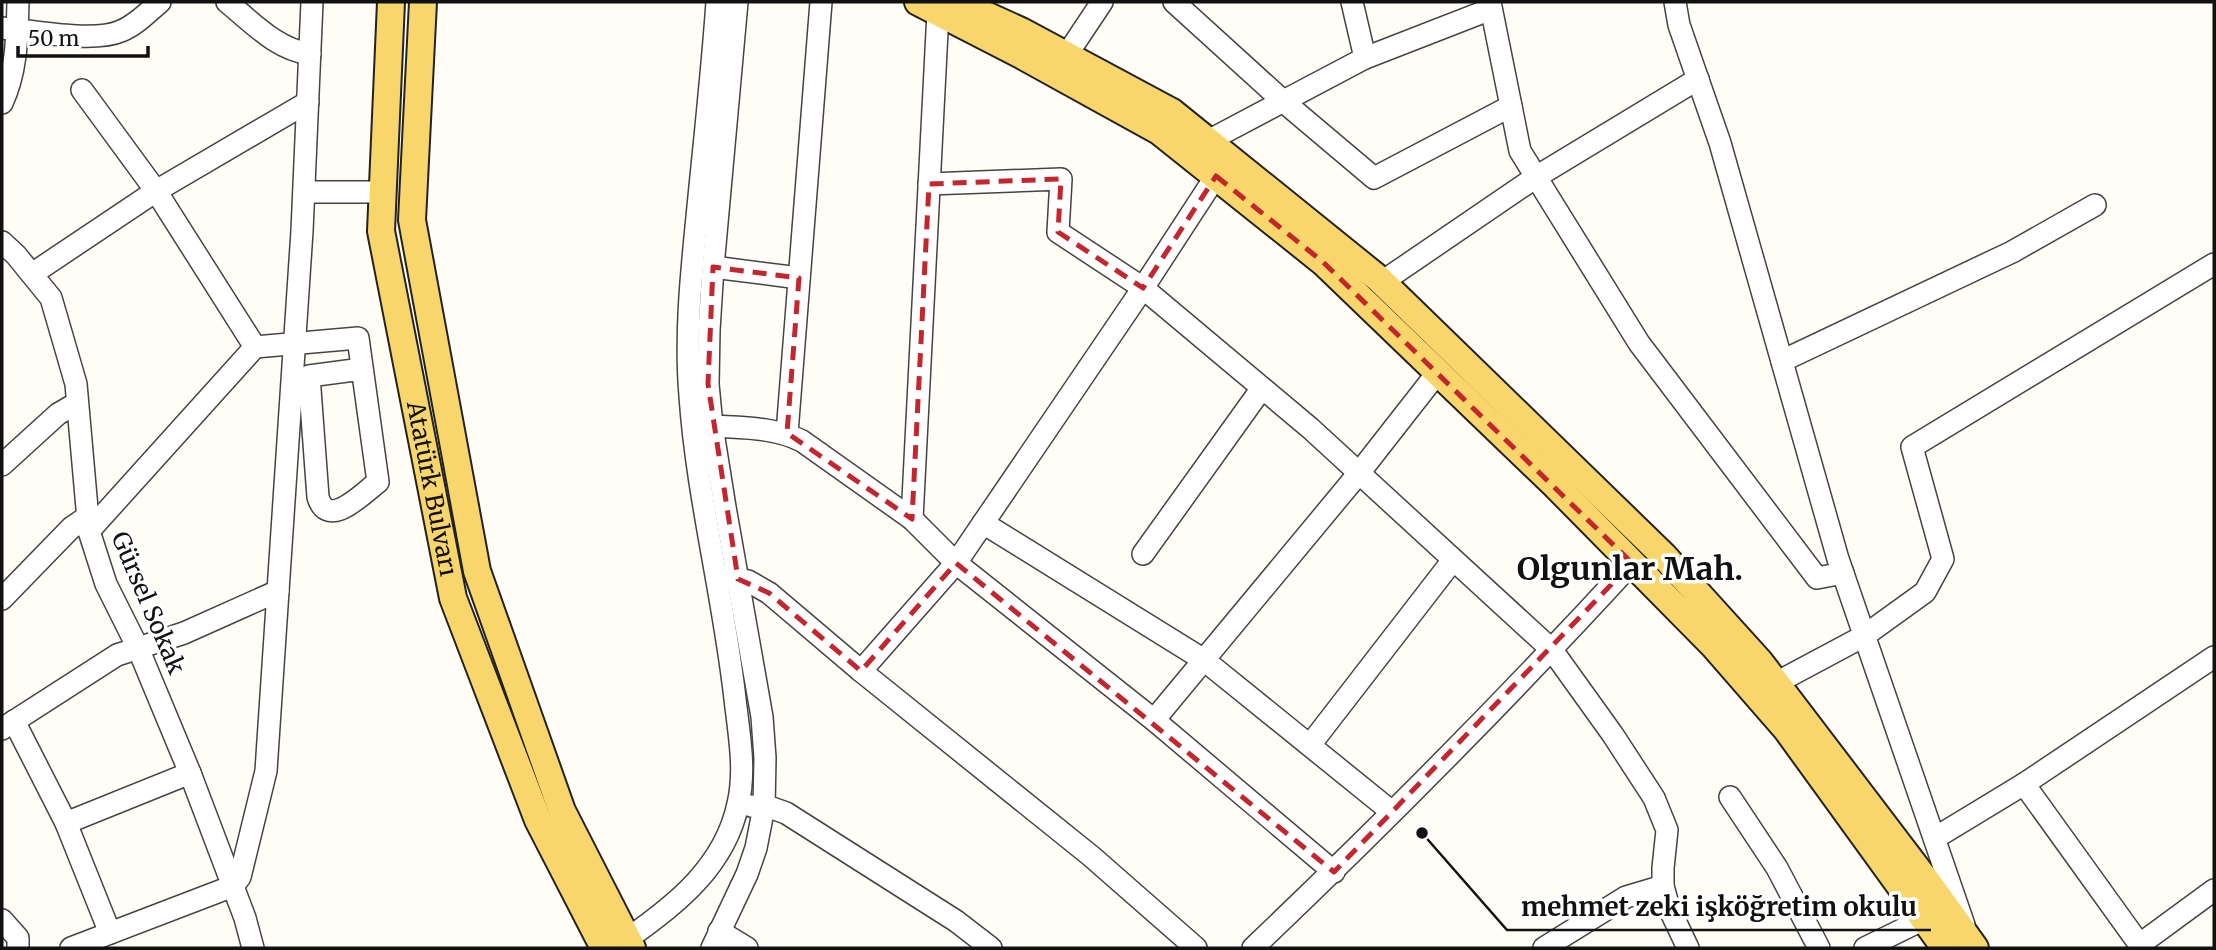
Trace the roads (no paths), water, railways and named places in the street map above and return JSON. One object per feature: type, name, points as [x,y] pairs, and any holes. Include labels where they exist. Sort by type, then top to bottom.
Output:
[{"type":"main road","name":"Atatürk Bulvarı","points":[[391,2],[382,231],[453,598],[538,820],[621,945]]},
{"type":"main road","name":"Atatürk Bulvarı","points":[[423,2],[412,220],[477,571],[562,811],[621,945]]},
{"type":"main road","points":[[937,5],[1021,31],[1172,112],[1382,282],[1664,556],[1760,662],[1963,946]]},
{"type":"main road","points":[[937,5],[1159,131],[1323,262],[1556,486],[1713,645],[1787,730],[1924,919],[1963,946]]},
{"type":"street","points":[[2,103],[15,66],[10,29],[18,2]]},
{"type":"street","points":[[10,29],[88,36],[110,35],[128,28],[160,2]]},
{"type":"street","points":[[228,2],[276,41],[297,52],[310,54]]},
{"type":"street","points":[[71,948],[233,886],[240,877],[266,771],[304,192],[312,2]]},
{"type":"street","points":[[704,948],[715,940],[736,901],[756,848],[764,807],[765,758],[762,717],[695,443],[688,351],[690,296],[717,2]]},
{"type":"street","points":[[621,945],[658,918],[701,878],[717,856],[730,832],[738,805],[742,775],[708,371],[713,267],[737,2]]},
{"type":"street","points":[[787,433],[821,2]]},
{"type":"street","points":[[1066,55],[1102,2]]},
{"type":"street","points":[[1174,2],[1284,102],[1374,178],[1511,106]]},
{"type":"street","points":[[1352,2],[1365,58]]},
{"type":"street","points":[[1675,2],[1679,25],[1720,144],[1843,573],[1935,838],[1963,946]]},
{"type":"street","points":[[912,519],[937,5]]},
{"type":"street","points":[[1208,141],[1365,58],[1490,5],[1520,151],[1639,343],[1817,578],[1843,573]]},
{"type":"street","points":[[1382,282],[1536,177],[1698,79]]},
{"type":"street","points":[[82,90],[156,191],[255,346]]},
{"type":"street","points":[[32,274],[156,191],[308,102]]},
{"type":"street","points":[[861,671],[956,563],[1216,176]]},
{"type":"street","points":[[929,184],[1061,179],[1058,232],[1143,288],[1262,388],[1552,650],[1654,798],[1667,830],[1663,886],[1669,908],[1688,948]]},
{"type":"street","points":[[304,192],[382,192]]},
{"type":"street","points":[[1782,361],[2012,252],[2095,205]]},
{"type":"street","name":"Gürsel Sokak","points":[[6,255],[32,274],[51,299],[76,384],[88,524],[106,584],[138,648],[190,773],[245,918],[253,948]]},
{"type":"street","points":[[1776,683],[1864,636],[1925,592],[1943,559],[1912,447],[2214,264]]},
{"type":"street","points":[[713,267],[799,278]]},
{"type":"street","points":[[2,599],[71,528],[88,524],[255,346],[358,338],[378,482],[340,511],[331,511],[322,506],[318,496],[309,376],[362,369]]},
{"type":"street","points":[[1154,720],[1359,473],[1438,372]]},
{"type":"street","points":[[1143,554],[1262,388]]},
{"type":"street","points":[[2,465],[58,414],[77,403]]},
{"type":"street","points":[[712,426],[787,433],[912,519],[956,563],[1154,720],[1334,872]]},
{"type":"street","points":[[983,523],[1204,660],[1392,812]]},
{"type":"street","points":[[1310,745],[1453,560]]},
{"type":"street","points":[[1253,948],[1334,872],[1552,650],[1632,563]]},
{"type":"street","points":[[727,577],[759,586],[769,593],[861,671],[1091,856],[1196,948]]},
{"type":"street","points":[[110,933],[66,824],[8,725],[104,661],[184,633],[278,591]]},
{"type":"street","points":[[1935,838],[2024,784],[2214,657]]},
{"type":"street","points":[[66,824],[190,773]]},
{"type":"street","points":[[2024,784],[2140,947],[2214,890]]},
{"type":"street","points":[[1730,797],[1777,868],[1819,948]]},
{"type":"street","points":[[738,805],[764,807],[786,813],[956,921],[991,948]]},
{"type":"street","points":[[1544,948],[1626,897],[1663,886]]},
{"type":"street","points":[[1865,948],[1924,919]]},
{"type":"street","points":[[2,920],[18,938],[18,948]]},
{"type":"street","points":[[715,940],[747,948]]},
{"type":"place","name":"mehmet zeki işköğretim okulu","points":[[1422,833]]},
{"type":"district","name":"Olgunlar Mah.","points":[[1630,569]]}]
